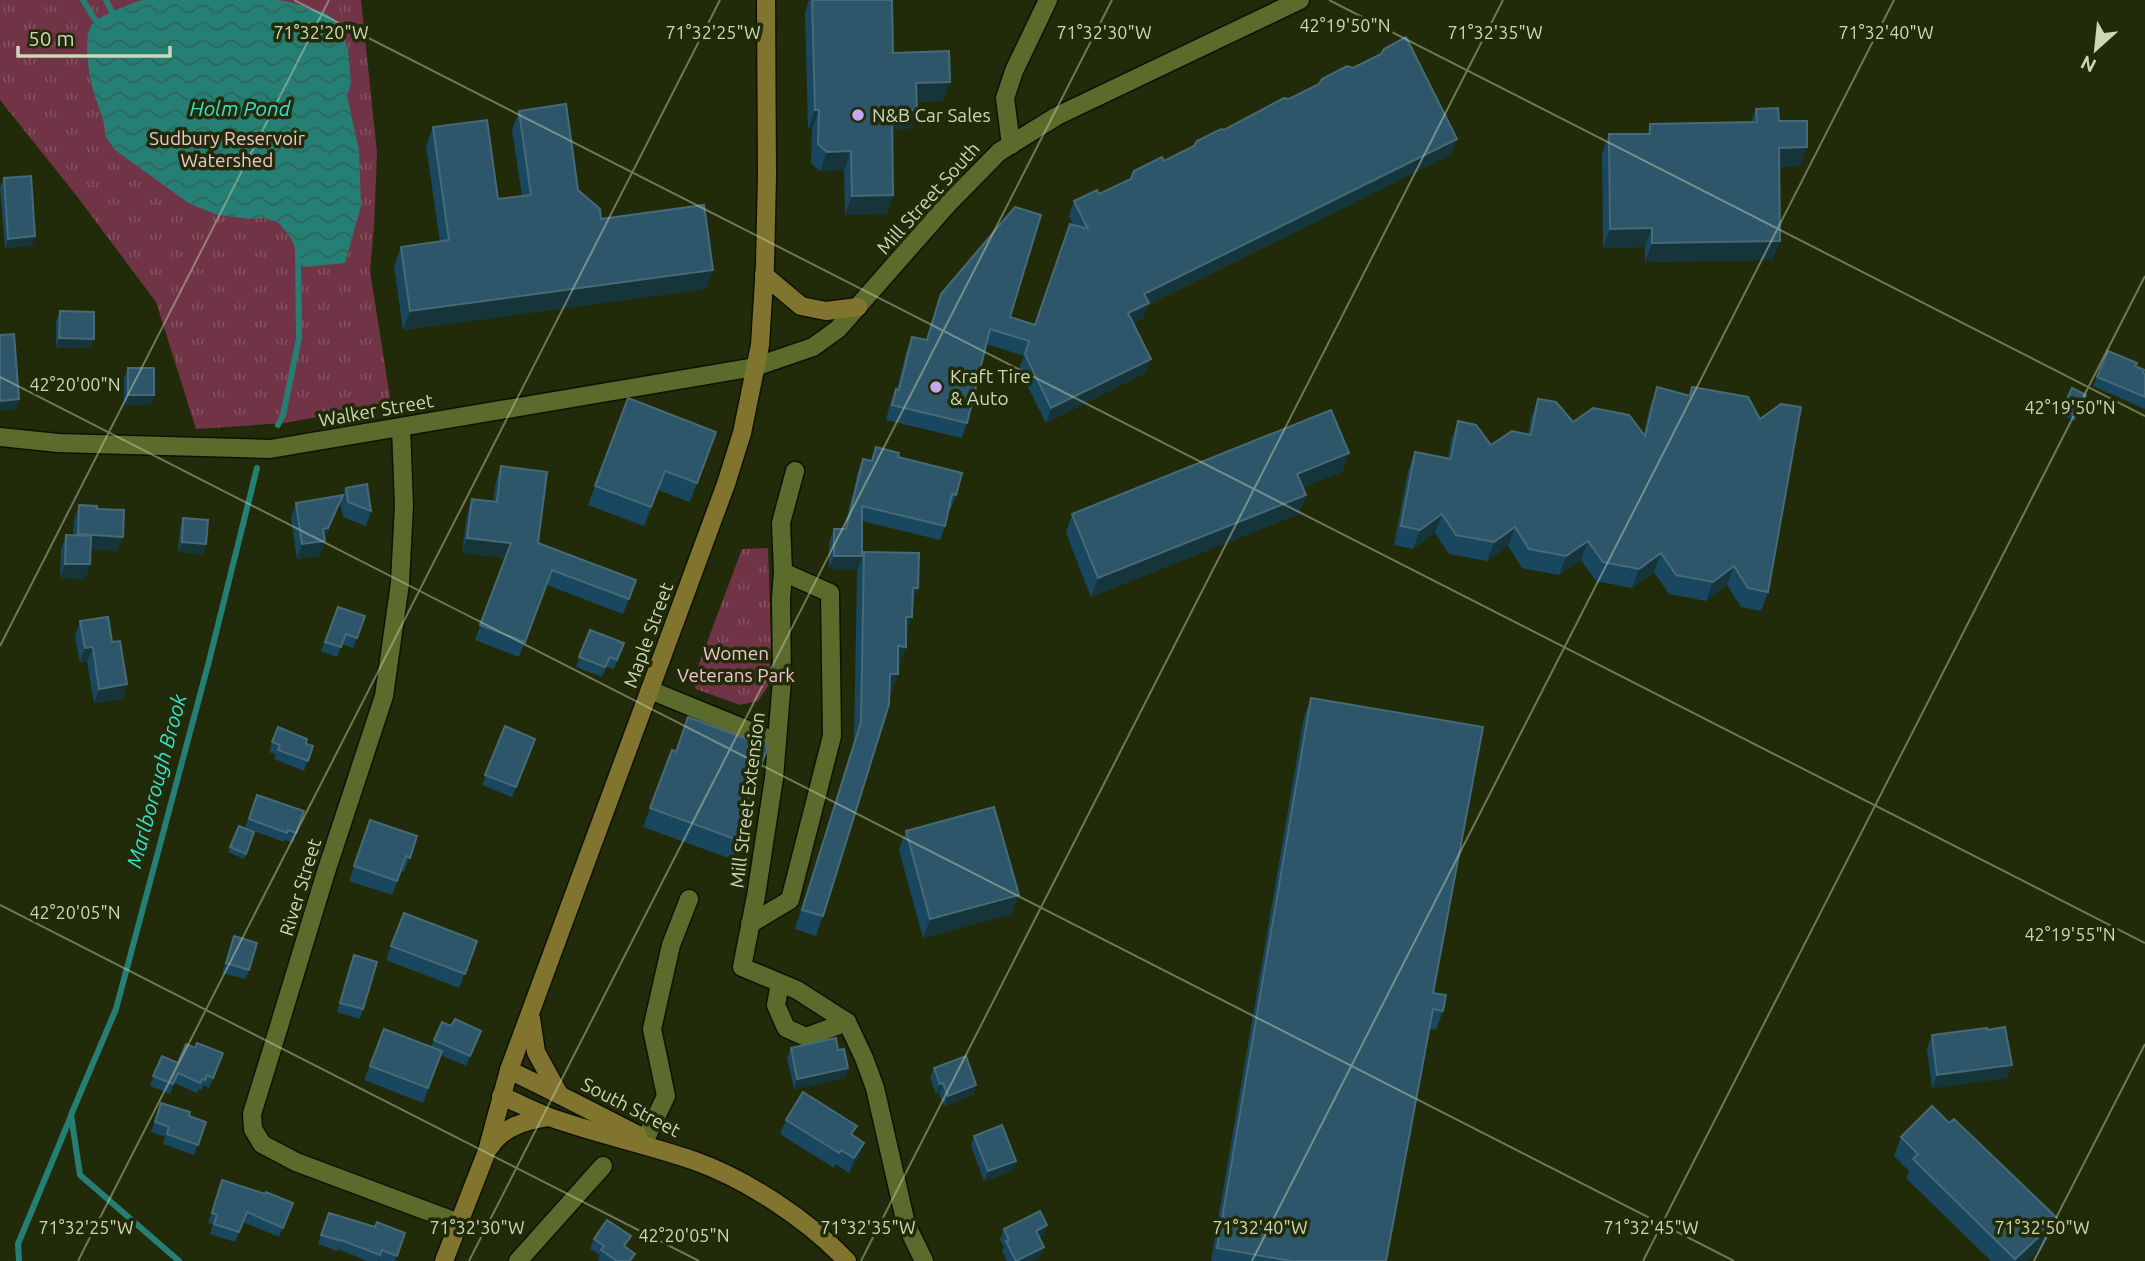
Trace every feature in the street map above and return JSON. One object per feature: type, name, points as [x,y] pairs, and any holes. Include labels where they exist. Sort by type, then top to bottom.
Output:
[{"type":"main road","name":"Maple Street","points":[[444,1261],[487,1151],[509,1070],[726,484],[741,433],[760,345],[767,175],[766,0]]},
{"type":"main road","points":[[764,275],[802,306],[825,312],[858,307]]},
{"type":"main road","name":"South Street","points":[[531,1012],[536,1052],[558,1093]]},
{"type":"main road","name":"South Street","points":[[509,1070],[753,1190],[825,1239],[847,1261]]},
{"type":"main road","name":"South Street","points":[[501,1096],[550,1117],[685,1158]]},
{"type":"main road","points":[[487,1151],[497,1135],[505,1130],[550,1117]]},
{"type":"street","name":"Mill Street South","points":[[755,367],[813,347],[838,329],[947,205],[999,152],[1011,145],[1005,98],[1014,71],[1048,0]]},
{"type":"street","points":[[1011,145],[1057,116],[1300,0]]},
{"type":"street","name":"Walker Street","points":[[0,437],[58,443],[270,449],[755,367]]},
{"type":"street","name":"River Street","points":[[401,428],[404,505],[400,583],[384,696],[265,1070],[253,1114],[253,1129],[262,1144],[296,1162],[459,1223]]},
{"type":"street","name":"Mill Street Extension","points":[[779,983],[742,967],[772,791],[782,680],[781,523],[794,471]]},
{"type":"street","points":[[750,924],[790,900],[832,736],[830,593],[783,572]]},
{"type":"street","points":[[650,690],[777,742]]},
{"type":"street","points":[[646,1138],[666,1096],[652,1029],[671,945],[689,899]]},
{"type":"street","points":[[847,1022],[806,1037],[786,1028],[776,1005],[779,983],[816,1001],[847,1022],[875,1088],[906,1224],[924,1261]]},
{"type":"street","points":[[518,1261],[603,1166]]},
{"type":"green space","name":"Sudbury Reservoir Watershed","points":[[0,0],[361,0],[377,153],[370,271],[391,404],[284,423],[196,429],[156,302],[0,100]]},
{"type":"green space","name":"Women Veterans Park","points":[[768,548],[771,643],[768,686],[758,701],[740,705],[696,689],[693,680],[742,549]]},
{"type":"water","name":"Holm Pond","points":[[143,0],[276,0],[327,14],[338,23],[348,49],[351,83],[347,96],[359,150],[361,206],[345,263],[303,267],[291,238],[279,223],[265,218],[218,215],[190,204],[115,150],[105,136],[103,119],[92,86],[88,37],[93,23],[97,20]]},
{"type":"building","name":"N&B Car Sales","points":[[812,0],[892,0],[893,53],[949,51],[950,82],[916,83],[917,110],[892,111],[893,195],[852,196],[851,151],[827,152],[818,144],[819,110],[815,110]]},
{"type":"building","points":[[1406,37],[1457,139],[1144,294],[1149,303],[1128,313],[1151,359],[1051,408],[1025,354],[1029,341],[990,329],[967,423],[892,405],[896,389],[899,390],[912,337],[927,340],[941,294],[1015,207],[1041,215],[1010,317],[1035,325],[1070,224],[1088,229],[1074,201],[1097,190],[1099,194],[1131,179],[1134,171],[1162,157],[1164,161],[1221,129],[1224,130],[1284,98],[1289,99],[1319,84],[1322,79],[1347,66],[1353,68]]},
{"type":"building","points":[[566,104],[578,190],[600,209],[601,219],[704,205],[713,270],[410,311],[401,247],[449,240],[433,127],[487,120],[498,199],[531,195],[519,111]]},
{"type":"building","points":[[1778,108],[1779,121],[1807,121],[1807,147],[1779,148],[1780,241],[1652,243],[1652,228],[1610,229],[1609,134],[1650,134],[1650,124],[1757,122],[1756,109]]},
{"type":"building","points":[[31,176],[35,236],[8,239],[4,178]]},
{"type":"building","points":[[60,311],[94,312],[94,339],[59,338]]},
{"type":"building","points":[[14,334],[19,399],[0,401],[0,335]]},
{"type":"building","points":[[2108,351],[2137,363],[2135,366],[2144,370],[2145,397],[2097,377]]},
{"type":"building","points":[[128,368],[154,368],[154,395],[128,395]]},
{"type":"building","points":[[1657,387],[1690,396],[1692,387],[1748,397],[1760,419],[1781,404],[1801,407],[1768,592],[1748,588],[1734,566],[1713,582],[1676,575],[1661,553],[1639,569],[1603,562],[1588,541],[1566,556],[1529,549],[1515,527],[1494,542],[1456,535],[1442,514],[1420,530],[1401,526],[1415,452],[1451,459],[1458,421],[1476,425],[1491,445],[1512,431],[1531,435],[1538,399],[1556,402],[1573,422],[1593,408],[1629,415],[1645,436]]},
{"type":"building","points":[[2072,388],[2086,395],[2077,416],[2062,409]]},
{"type":"building","points":[[628,398],[716,432],[697,483],[665,471],[651,507],[595,486]]},
{"type":"building","points":[[1331,410],[1349,453],[1297,474],[1306,495],[1098,578],[1072,514]]},
{"type":"building","points":[[876,447],[899,453],[898,457],[962,473],[956,495],[952,494],[945,526],[862,506],[862,556],[834,556],[834,529],[846,529],[863,459],[872,461]]},
{"type":"building","points":[[501,466],[547,472],[538,543],[636,580],[629,599],[552,570],[525,642],[480,625],[511,543],[467,538],[472,499],[497,502]]},
{"type":"building","points":[[367,484],[371,511],[348,502],[346,488]]},
{"type":"building","points":[[343,495],[328,528],[323,529],[325,541],[302,544],[296,503]]},
{"type":"building","points":[[79,505],[124,510],[123,537],[78,534]]},
{"type":"building","points":[[183,518],[208,520],[206,544],[182,542]]},
{"type":"building","points":[[66,535],[91,536],[90,564],[65,564]]},
{"type":"building","points":[[864,552],[919,553],[918,588],[913,588],[912,617],[906,617],[906,647],[898,646],[898,674],[890,674],[889,704],[823,916],[802,910],[861,722]]},
{"type":"building","points":[[338,607],[365,616],[357,638],[346,634],[341,647],[325,642]]},
{"type":"building","points":[[108,617],[112,642],[120,641],[127,684],[99,689],[93,647],[85,648],[80,621]]},
{"type":"building","points":[[590,630],[624,643],[617,660],[610,657],[605,667],[579,657]]},
{"type":"building","points":[[1311,698],[1483,727],[1433,993],[1446,995],[1443,1011],[1433,1009],[1386,1261],[1291,1261],[1217,1248]]},
{"type":"building","points":[[688,717],[768,747],[742,816],[752,820],[743,842],[650,808],[672,750],[676,752]]},
{"type":"building","points":[[505,726],[535,739],[516,787],[485,775]]},
{"type":"building","points":[[278,727],[307,739],[306,744],[313,746],[308,761],[278,750],[280,745],[272,742]]},
{"type":"building","points":[[257,795],[304,811],[296,833],[288,830],[287,833],[249,819]]},
{"type":"building","points":[[994,807],[1019,895],[930,919],[906,831]]},
{"type":"building","points":[[370,820],[417,836],[410,858],[406,856],[397,881],[354,866]]},
{"type":"building","points":[[239,826],[254,832],[246,854],[230,847]]},
{"type":"building","points":[[404,913],[477,941],[465,974],[391,946]]},
{"type":"building","points":[[234,936],[257,943],[249,970],[226,963]]},
{"type":"building","points":[[354,955],[377,962],[363,1009],[340,1003]]},
{"type":"building","points":[[455,1019],[481,1031],[470,1056],[434,1040],[442,1022],[451,1026]]},
{"type":"building","points":[[2005,1027],[2012,1065],[1937,1075],[1932,1035]]},
{"type":"building","points":[[384,1029],[442,1051],[428,1088],[370,1066]]},
{"type":"building","points":[[836,1038],[838,1050],[844,1049],[848,1068],[797,1079],[791,1048]]},
{"type":"building","points":[[197,1043],[223,1053],[213,1078],[207,1075],[200,1083],[178,1073],[173,1084],[153,1076],[162,1056],[178,1063],[186,1044],[195,1048]]},
{"type":"building","points":[[966,1056],[976,1085],[948,1096],[934,1068]]},
{"type":"building","points":[[803,1092],[857,1126],[851,1134],[864,1143],[854,1158],[841,1150],[839,1153],[786,1120]]},
{"type":"building","points":[[161,1103],[190,1112],[189,1116],[206,1122],[198,1145],[167,1134],[169,1127],[155,1122]]},
{"type":"building","points":[[1932,1106],[1949,1123],[1954,1119],[2058,1219],[2015,1259],[1913,1159],[1918,1154],[1901,1137]]},
{"type":"building","points":[[1002,1125],[1016,1161],[988,1171],[974,1136]]},
{"type":"building","points":[[222,1180],[265,1194],[266,1192],[293,1203],[283,1228],[247,1212],[239,1232],[214,1224],[217,1215],[212,1213]]},
{"type":"building","points":[[1040,1211],[1047,1225],[1036,1231],[1044,1247],[1016,1261],[1006,1241],[1009,1240],[1004,1229]]},
{"type":"building","points":[[329,1213],[375,1227],[377,1222],[405,1233],[397,1256],[382,1250],[380,1255],[321,1235]]},
{"type":"building","points":[[607,1220],[631,1236],[624,1246],[635,1254],[629,1261],[617,1261],[601,1250],[604,1246],[594,1239]]},
{"type":"waterway","points":[[83,0],[102,26]]},
{"type":"waterway","name":"Marlborough Brook","points":[[106,0],[115,18]]},
{"type":"waterway","name":"Marlborough Brook","points":[[278,425],[283,415],[299,338],[298,248]]},
{"type":"waterway","name":"Marlborough Brook","points":[[179,1261],[80,1175],[71,1115],[116,1009],[208,665],[257,468]]},
{"type":"waterway","points":[[19,1261],[18,1244],[71,1116]]},
{"type":"place","name":"N&B Car Sales","points":[[858,115]]},
{"type":"place","name":"Kraft Tire & Auto","points":[[936,387]]}]
